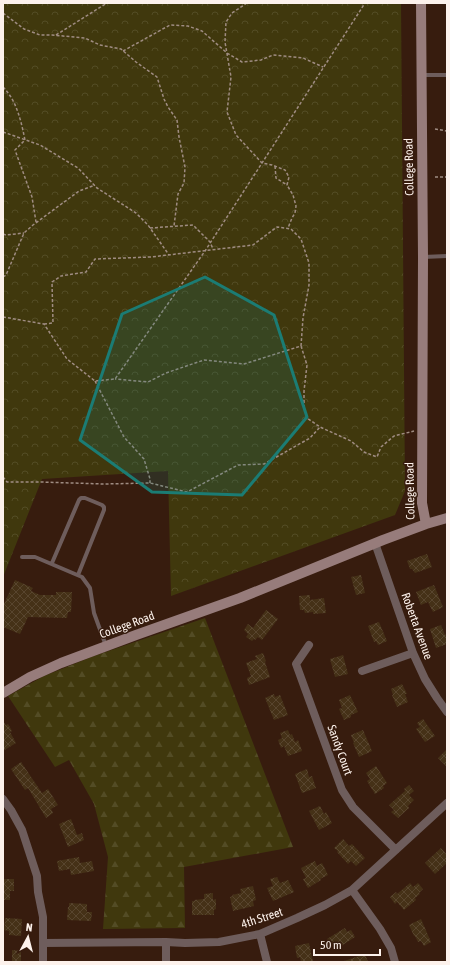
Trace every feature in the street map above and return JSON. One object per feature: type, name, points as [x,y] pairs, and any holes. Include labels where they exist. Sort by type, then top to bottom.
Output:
[{"type":"street","name":"College Road","points":[[3,692],[30,677],[61,663],[240,598],[426,524],[422,502],[423,257],[421,3]]},
{"type":"street","points":[[426,524],[447,518]]},
{"type":"street","name":"Roberta Avenue","points":[[375,544],[414,653],[425,679],[447,712]]},
{"type":"street","name":"Sandy Court","points":[[309,645],[296,664],[332,761],[337,779],[353,807],[396,850]]},
{"type":"street","points":[[362,671],[414,653]]},
{"type":"street","points":[[3,799],[22,830],[37,876],[38,892],[43,917],[43,962]]},
{"type":"street","name":"4th Street","points":[[43,943],[219,942],[260,934],[297,918],[352,890],[447,803]]},
{"type":"street","points":[[352,890],[380,929],[391,948],[396,962]]},
{"type":"street","points":[[260,934],[267,962]]},
{"type":"street","points":[[166,942],[166,962]]},
{"type":"lane","points":[[422,75],[447,75]]},
{"type":"lane","points":[[423,257],[447,256]]},
{"type":"lane","points":[[52,563],[79,500],[81,498],[85,498],[104,507],[104,510],[78,575]]},
{"type":"lane","points":[[22,557],[35,557],[82,577],[90,588],[94,613],[107,646]]},
{"type":"path","points":[[56,35],[107,3]]},
{"type":"path","points":[[247,3],[232,13],[226,22],[225,42],[231,77],[227,112],[236,135],[262,163],[276,166],[285,170],[289,177],[287,185]]},
{"type":"path","points":[[115,379],[205,251],[364,4]]},
{"type":"path","points":[[3,13],[24,29],[40,35],[85,38],[100,45],[120,49],[157,77],[164,99],[178,120],[179,137],[185,167],[184,183],[178,194],[174,226]]},
{"type":"path","points":[[123,51],[170,25],[188,26],[202,31],[227,53],[242,62],[261,60],[273,55],[303,58],[323,68]]},
{"type":"path","points":[[3,87],[9,93],[16,106],[25,140]]},
{"type":"path","points":[[435,129],[447,130]]},
{"type":"path","points":[[3,132],[40,145],[78,168],[97,188],[136,213],[150,228],[169,255]]},
{"type":"path","points":[[25,140],[15,150],[32,197],[36,222]]},
{"type":"path","points":[[276,166],[276,178],[287,185],[293,195],[296,206],[295,213],[288,228]]},
{"type":"path","points":[[435,177],[447,176]]},
{"type":"path","points":[[3,277],[6,275],[24,233],[36,222],[78,191],[95,186]]},
{"type":"path","points":[[150,228],[193,226],[210,242],[214,250]]},
{"type":"path","points":[[3,317],[44,324],[53,323],[52,282],[62,276],[86,272],[95,259],[151,257],[253,245],[277,227],[288,228],[301,239],[309,263],[309,285],[303,318],[301,346],[307,365],[304,391],[304,408],[307,418],[320,427],[351,441],[364,452],[377,457],[381,447],[394,436],[423,429]]},
{"type":"path","points":[[3,234],[24,233]]},
{"type":"path","points":[[44,324],[67,360],[95,381],[124,436],[144,459],[150,483]]},
{"type":"path","points":[[95,381],[115,379],[148,382],[166,373],[204,360],[244,364],[301,346]]},
{"type":"path","points":[[3,477],[8,482],[103,484],[150,483],[187,492],[238,465],[264,464],[310,438],[320,427]]},
{"type":"highlighted area","points":[[205,277],[274,315],[307,417],[242,495],[152,492],[80,440],[122,314]]},
{"type":"green space","points":[[3,3],[401,3],[405,491],[395,515],[171,596],[168,471],[42,479],[3,577]]},
{"type":"green space","points":[[205,618],[293,847],[184,867],[185,928],[103,929],[108,857],[94,804],[69,760],[55,767],[8,696],[44,676],[94,656]]},
{"type":"building","points":[[427,554],[432,567],[415,573],[412,569],[410,569],[407,561]]},
{"type":"building","points":[[361,575],[365,593],[356,595],[351,577]]},
{"type":"building","points":[[15,580],[33,588],[31,591],[40,595],[56,595],[56,592],[72,592],[71,612],[68,612],[67,618],[28,617],[20,634],[3,627],[3,606]]},
{"type":"building","points":[[434,585],[443,607],[433,612],[428,602],[421,605],[416,592]]},
{"type":"building","points":[[310,595],[310,600],[324,598],[326,613],[313,614],[313,612],[305,613],[304,610],[300,610],[299,596]]},
{"type":"building","points":[[266,610],[278,619],[262,640],[258,637],[252,641],[246,637],[248,634],[244,630],[248,624],[253,628]]},
{"type":"building","points":[[379,622],[387,641],[378,645],[376,641],[374,642],[368,626]]},
{"type":"building","points":[[441,625],[445,635],[447,634],[447,644],[436,648],[430,629]]},
{"type":"building","points":[[263,653],[270,677],[249,685],[247,678],[251,676],[246,663],[257,659],[255,656]]},
{"type":"building","points":[[343,655],[348,674],[335,677],[330,659]]},
{"type":"building","points":[[402,684],[407,694],[405,694],[408,702],[397,707],[391,689]]},
{"type":"building","points":[[274,694],[275,697],[280,695],[288,715],[274,720],[265,698]]},
{"type":"building","points":[[350,695],[358,712],[344,720],[339,709],[342,708],[339,700]]},
{"type":"building","points":[[423,719],[435,736],[425,742],[416,729],[420,727],[417,723]]},
{"type":"building","points":[[3,721],[6,725],[8,724],[12,731],[10,732],[16,743],[3,751]]},
{"type":"building","points":[[288,730],[290,735],[292,734],[295,742],[298,740],[302,751],[288,756],[284,746],[281,748],[278,740],[282,738],[280,733]]},
{"type":"building","points":[[363,730],[372,751],[359,757],[351,735]]},
{"type":"building","points":[[447,749],[447,767],[438,758]]},
{"type":"building","points":[[21,762],[42,793],[48,789],[58,805],[51,809],[53,813],[46,818],[28,788],[25,790],[11,769]]},
{"type":"building","points":[[376,766],[387,783],[383,786],[384,788],[375,794],[367,781],[370,779],[366,773]]},
{"type":"building","points":[[307,769],[309,777],[312,776],[316,788],[302,793],[295,774]]},
{"type":"building","points":[[409,785],[414,791],[409,795],[414,800],[408,806],[409,808],[398,818],[391,812],[394,810],[389,805],[405,791],[404,789]]},
{"type":"building","points":[[320,806],[324,814],[326,812],[332,823],[319,830],[309,811]]},
{"type":"building","points":[[71,819],[77,835],[82,833],[84,840],[68,847],[59,824]]},
{"type":"building","points":[[343,839],[349,846],[352,844],[365,858],[356,866],[351,861],[348,864],[334,848]]},
{"type":"building","points":[[441,848],[447,855],[447,863],[435,874],[425,863]]},
{"type":"building","points":[[79,857],[80,863],[92,861],[94,871],[71,875],[70,869],[59,871],[57,861]]},
{"type":"building","points":[[315,861],[317,866],[322,863],[328,875],[308,888],[303,879],[306,878],[301,868]]},
{"type":"building","points":[[277,877],[280,883],[288,880],[294,892],[273,901],[267,888],[273,886],[270,879]]},
{"type":"building","points":[[3,879],[14,879],[14,891],[10,891],[10,900],[3,900]]},
{"type":"building","points":[[410,883],[413,887],[418,883],[423,889],[415,898],[416,900],[404,910],[397,902],[395,904],[390,897],[396,892],[397,894]]},
{"type":"building","points":[[253,886],[256,900],[253,901],[254,906],[233,911],[230,897],[241,893],[240,889]]},
{"type":"building","points":[[213,893],[213,900],[216,899],[216,909],[214,910],[214,915],[192,915],[192,901],[204,899],[204,894]]},
{"type":"building","points":[[69,903],[87,904],[87,912],[92,912],[91,921],[67,920]]},
{"type":"building","points":[[5,918],[22,919],[21,936],[9,935],[9,931],[4,930]]},
{"type":"building","points":[[421,919],[431,942],[424,946],[421,941],[418,942],[409,925]]},
{"type":"building","points":[[345,928],[347,932],[351,930],[355,937],[335,950],[327,939]]},
{"type":"building","points":[[309,943],[313,962],[301,962],[300,957],[297,958],[295,946]]},
{"type":"building","points":[[12,950],[21,951],[21,962],[12,962]]},
{"type":"building","points":[[365,954],[368,962],[344,962],[344,961]]}]
